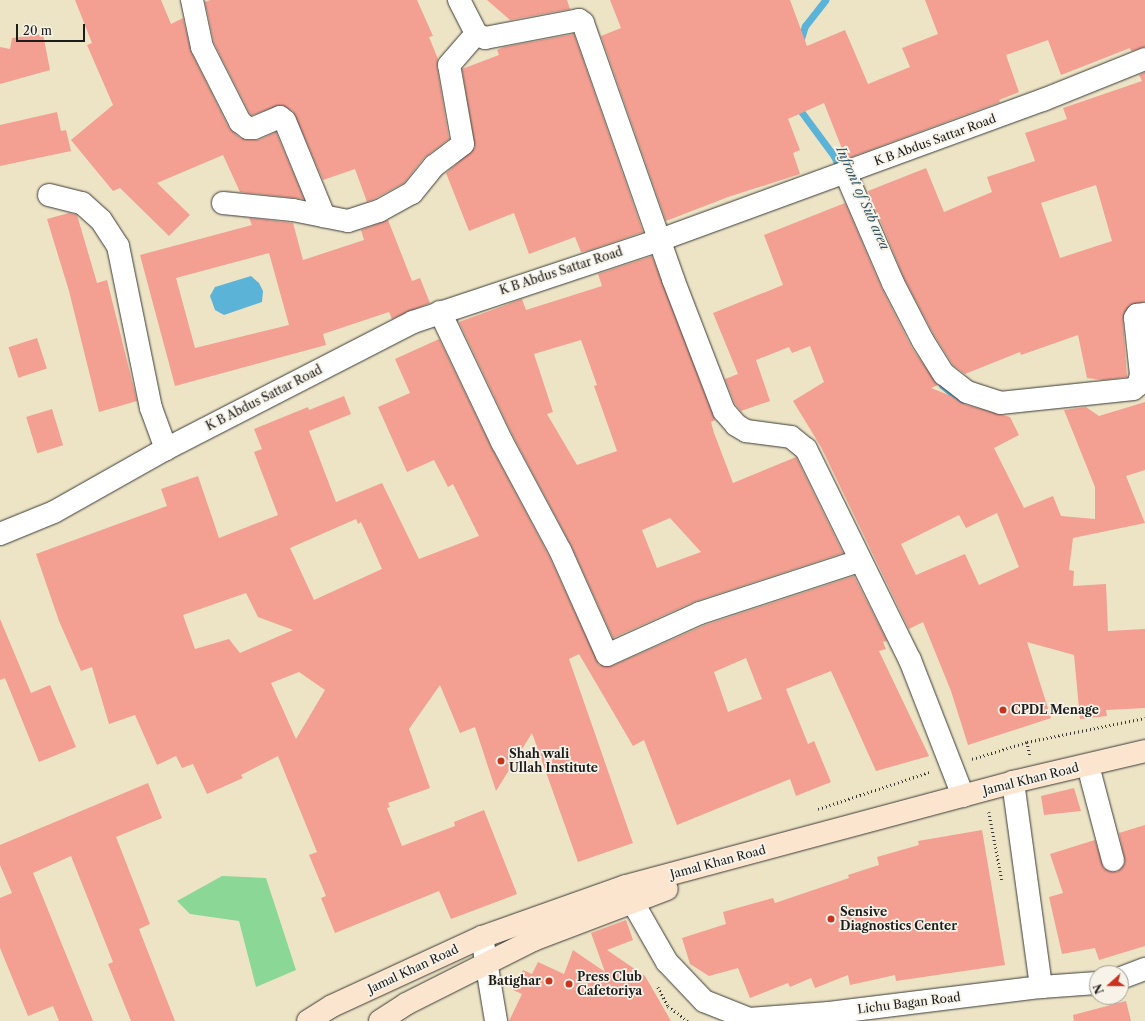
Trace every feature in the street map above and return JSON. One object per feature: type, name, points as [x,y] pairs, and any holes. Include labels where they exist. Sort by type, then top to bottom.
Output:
[{"type":"main road","name":"Jamal Khan Road","points":[[308,1021],[332,1006],[482,937],[626,886],[963,796],[1013,788],[1145,751]]},
{"type":"main road","points":[[380,1021],[406,1004],[533,940],[632,901],[730,868],[1013,788],[1091,777],[1145,761]]},
{"type":"street","points":[[192,0],[202,47],[240,122],[248,128],[254,128],[280,117],[285,121],[324,216]]},
{"type":"street","points":[[460,0],[476,34],[493,39],[579,20],[583,23],[660,240],[724,411],[736,425],[746,431],[791,437],[806,449],[910,660],[963,796]]},
{"type":"street","points":[[223,203],[293,210],[348,221],[392,205],[412,193],[434,166],[461,147],[463,139],[449,65],[476,34]]},
{"type":"street","name":"K B Abdus Sattar Road","points":[[0,534],[54,512],[166,449],[413,322],[660,240],[1043,100],[1145,59]]},
{"type":"street","points":[[845,172],[892,283],[923,341],[944,374],[967,392],[1000,403],[1133,389],[1138,385],[1141,375],[1135,318],[1137,315],[1145,314]]},
{"type":"street","points":[[49,195],[82,203],[101,220],[118,246],[151,408],[166,449]]},
{"type":"street","points":[[440,312],[502,442],[560,550],[607,655],[700,613],[860,561]]},
{"type":"street","points":[[1091,777],[1113,860]]},
{"type":"street","points":[[1013,788],[1030,894],[1041,987]]},
{"type":"street","name":"Lichu Bagan Road","points":[[632,901],[667,962],[704,1001],[749,1019],[829,1013],[1041,987],[1089,984]]},
{"type":"street","points":[[482,937],[496,1021]]},
{"type":"street","points":[[1129,975],[1145,969]]},
{"type":"path","points":[[952,765],[1027,742],[1145,718]]},
{"type":"green space","points":[[222,876],[266,878],[296,970],[256,987],[239,921],[190,914],[177,901]]},
{"type":"water","points":[[251,276],[259,283],[263,291],[262,302],[224,315],[215,310],[210,296],[215,287]]},
{"type":"building","points":[[75,0],[161,0],[171,24],[183,18],[191,52],[229,128],[240,138],[248,140],[259,140],[276,132],[304,199],[240,192],[223,155],[157,183],[190,215],[169,236],[120,188],[113,191],[71,140],[113,105],[87,45],[92,43]]},
{"type":"building","points":[[210,0],[417,0],[433,36],[429,37],[438,59],[437,67],[449,139],[424,158],[404,183],[367,202],[355,169],[323,180],[293,111],[281,105],[252,115],[250,114],[214,43],[205,2]]},
{"type":"building","points":[[487,0],[567,0],[570,9],[510,20]]},
{"type":"building","points":[[610,0],[790,0],[807,46],[845,30],[868,84],[910,67],[902,48],[938,34],[925,0],[1145,0],[1145,47],[1131,51],[1130,48],[1061,75],[1048,40],[1006,55],[1019,92],[999,100],[1000,102],[846,159],[824,103],[788,119],[800,150],[793,153],[800,174],[728,197],[666,221],[601,36],[621,28]]},
{"type":"building","points":[[43,34],[50,70],[0,84],[0,47],[10,49],[12,38]]},
{"type":"building","points":[[574,34],[643,232],[581,252],[575,237],[529,254],[514,213],[469,231],[446,173],[475,148],[462,69],[499,55],[497,50],[504,47]]},
{"type":"building","points":[[1145,72],[1145,302],[1130,305],[1123,319],[1127,377],[1103,380],[1087,378],[1078,335],[1021,355],[1020,352],[965,374],[953,365],[934,335],[904,278],[868,191],[926,168],[944,212],[992,192],[987,177],[1035,161],[1025,133],[1067,119],[1063,108],[1142,81],[1139,75]],"holes":[[[1096,185],[1112,241],[1060,258],[1041,203]]]},
{"type":"building","points":[[57,112],[61,131],[66,130],[71,151],[0,166],[0,125]]},
{"type":"building","points":[[845,203],[882,289],[912,348],[938,385],[931,388],[951,396],[963,404],[1010,417],[1019,435],[994,448],[1024,508],[1053,496],[1061,516],[1095,519],[1095,487],[1064,410],[1086,407],[1099,416],[1145,402],[1145,470],[1126,476],[1145,523],[1073,538],[1069,570],[1074,571],[1073,586],[1106,584],[1108,631],[1145,629],[1145,708],[1106,710],[1107,716],[1080,719],[1074,655],[1027,642],[1051,718],[968,745],[951,691],[923,622],[909,629],[821,447],[793,401],[824,382],[810,346],[792,353],[789,347],[756,360],[770,401],[741,411],[735,404],[725,379],[738,374],[713,313],[783,285],[764,235]],"holes":[[[997,513],[1019,567],[979,585],[965,554],[916,575],[901,544],[959,515],[966,528]]]},
{"type":"building","points":[[69,213],[77,215],[97,283],[107,280],[137,401],[99,412],[69,291],[47,219]]},
{"type":"building","points":[[249,218],[293,223],[303,260],[364,240],[361,230],[388,220],[412,281],[420,278],[430,303],[392,319],[389,312],[323,334],[326,345],[175,386],[140,255],[252,225]],"holes":[[[269,253],[289,325],[195,348],[176,278]]]},
{"type":"building","points":[[652,256],[715,420],[711,422],[714,433],[733,483],[796,457],[843,553],[696,601],[613,638],[571,545],[513,436],[459,322],[522,299],[526,310],[602,286],[598,274]],"holes":[[[581,340],[597,385],[594,386],[617,451],[577,465],[547,414],[553,412],[534,354]],[[670,518],[701,552],[657,568],[642,530]]]},
{"type":"building","points":[[37,338],[47,368],[18,378],[8,347]]},
{"type":"building","points":[[439,339],[491,447],[549,556],[599,665],[612,666],[705,625],[854,576],[887,641],[883,642],[886,649],[879,651],[929,756],[876,771],[831,671],[786,689],[808,744],[814,741],[831,782],[796,796],[790,779],[677,825],[644,740],[633,746],[579,654],[569,659],[633,843],[578,862],[532,733],[496,791],[475,727],[460,733],[440,685],[409,729],[430,788],[388,803],[390,807],[387,808],[402,846],[455,826],[454,822],[484,810],[517,894],[451,919],[439,891],[335,933],[321,898],[326,896],[309,855],[317,852],[278,756],[241,775],[243,778],[207,794],[193,764],[182,768],[176,756],[157,765],[135,715],[109,724],[92,667],[81,671],[59,621],[36,554],[167,506],[161,489],[198,476],[219,538],[278,515],[254,452],[262,449],[254,429],[308,407],[309,410],[344,396],[351,414],[309,431],[336,502],[382,483],[419,559],[479,536],[453,484],[448,487],[434,460],[407,472],[378,407],[410,393],[395,359]],"holes":[[[356,519],[358,524],[361,522],[382,569],[314,600],[290,548]],[[246,593],[258,617],[293,630],[240,653],[229,639],[195,649],[183,615]],[[746,658],[762,699],[728,712],[714,672]],[[299,672],[325,690],[296,739],[271,683]]]},
{"type":"building","points":[[52,409],[63,445],[37,453],[26,417]]},
{"type":"building","points":[[0,619],[31,693],[50,685],[76,747],[39,762],[5,678],[0,680]]},
{"type":"building","points":[[148,783],[162,818],[116,837],[150,924],[139,929],[175,1021],[131,1021],[108,964],[113,962],[71,856],[33,873],[93,1021],[59,1021],[53,1006],[28,1016],[0,948],[0,898],[12,893],[0,865],[0,845]]},
{"type":"building","points":[[1074,788],[1081,811],[1044,815],[1041,796]]},
{"type":"building","points":[[1145,825],[1145,946],[1099,960],[1095,948],[1062,954],[1049,897],[1063,893],[1050,854],[1095,840],[1104,868],[1117,872],[1125,863],[1119,833]]},
{"type":"building","points":[[982,830],[1005,965],[896,981],[895,975],[850,985],[848,975],[815,988],[811,978],[790,987],[788,983],[750,998],[738,968],[709,976],[690,964],[682,938],[726,924],[723,912],[773,898],[775,903],[849,878],[848,875],[879,865],[877,857],[919,845],[918,841]]},
{"type":"building","points":[[626,920],[633,940],[607,950],[645,976],[671,1021],[509,1021],[522,994],[513,990],[523,970],[532,974],[538,962],[564,974],[573,950],[605,972],[591,933]]},
{"type":"building","points":[[1111,1005],[1127,1005],[1131,1021],[1074,1021],[1073,1015]]},
{"type":"waterway","name":"Infront of Sub area","points":[[800,42],[805,26],[825,0]]},
{"type":"waterway","name":"Infront of Sub area","points":[[797,106],[834,156],[841,172]]},
{"type":"waterway","name":"Infront of Sub area","points":[[942,385],[961,401]]},
{"type":"place","name":"CPDL Menage","points":[[1003,710]]},
{"type":"place","name":"Shah wali Ullah Institute","points":[[501,761]]},
{"type":"place","name":"Sensive Diagnostics Center","points":[[831,919]]},
{"type":"place","name":"Batighar","points":[[549,981]]},
{"type":"place","name":"Press Club Cafetoriya","points":[[569,984]]}]
